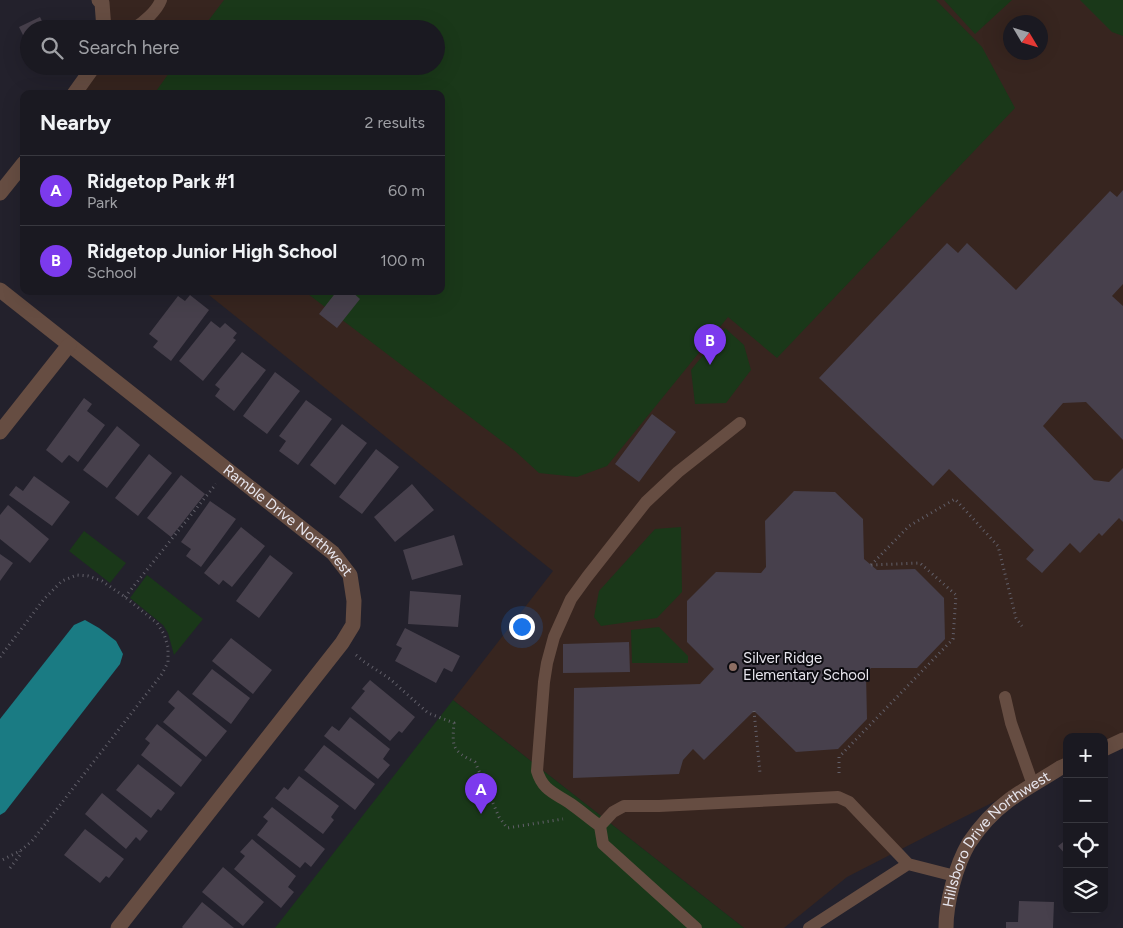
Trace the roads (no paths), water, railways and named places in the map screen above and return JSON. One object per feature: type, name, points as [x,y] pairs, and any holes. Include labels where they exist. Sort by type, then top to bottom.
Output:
[{"type":"street","points":[[99,0],[102,3],[103,20]]},
{"type":"street","points":[[77,90],[88,75]]},
{"type":"street","points":[[0,193],[20,168]]},
{"type":"street","name":"Ramble Drive Northwest","points":[[0,290],[333,553],[350,575],[354,601],[353,625],[342,644],[118,928]]},
{"type":"street","points":[[0,432],[69,345]]},
{"type":"street","points":[[1108,747],[1123,740]]},
{"type":"street","name":"Hillsboro Drive Northwest","points":[[946,928],[946,914],[955,876],[969,844],[984,823],[1007,802],[1063,767]]},
{"type":"lane","points":[[144,20],[158,6],[161,0]]},
{"type":"lane","points":[[696,928],[603,844],[600,826],[547,789],[540,780],[537,771],[544,682],[554,636],[571,599],[587,577],[646,502],[678,472],[740,423]]},
{"type":"lane","points":[[1005,697],[1010,723],[1033,785]]},
{"type":"lane","points":[[600,826],[613,812],[624,806],[838,797],[848,802],[908,864],[955,876]]},
{"type":"lane","points":[[809,928],[908,864]]},
{"type":"water","points":[[85,620],[116,641],[123,654],[120,664],[5,812],[0,815],[0,719],[74,625]]},
{"type":"place","name":"Ridgetop Junior High School","points":[[710,365]]},
{"type":"place","name":"Silver Ridge Elementary School","points":[[733,667]]},
{"type":"place","name":"Ridgetop Park #1","points":[[481,814]]}]
